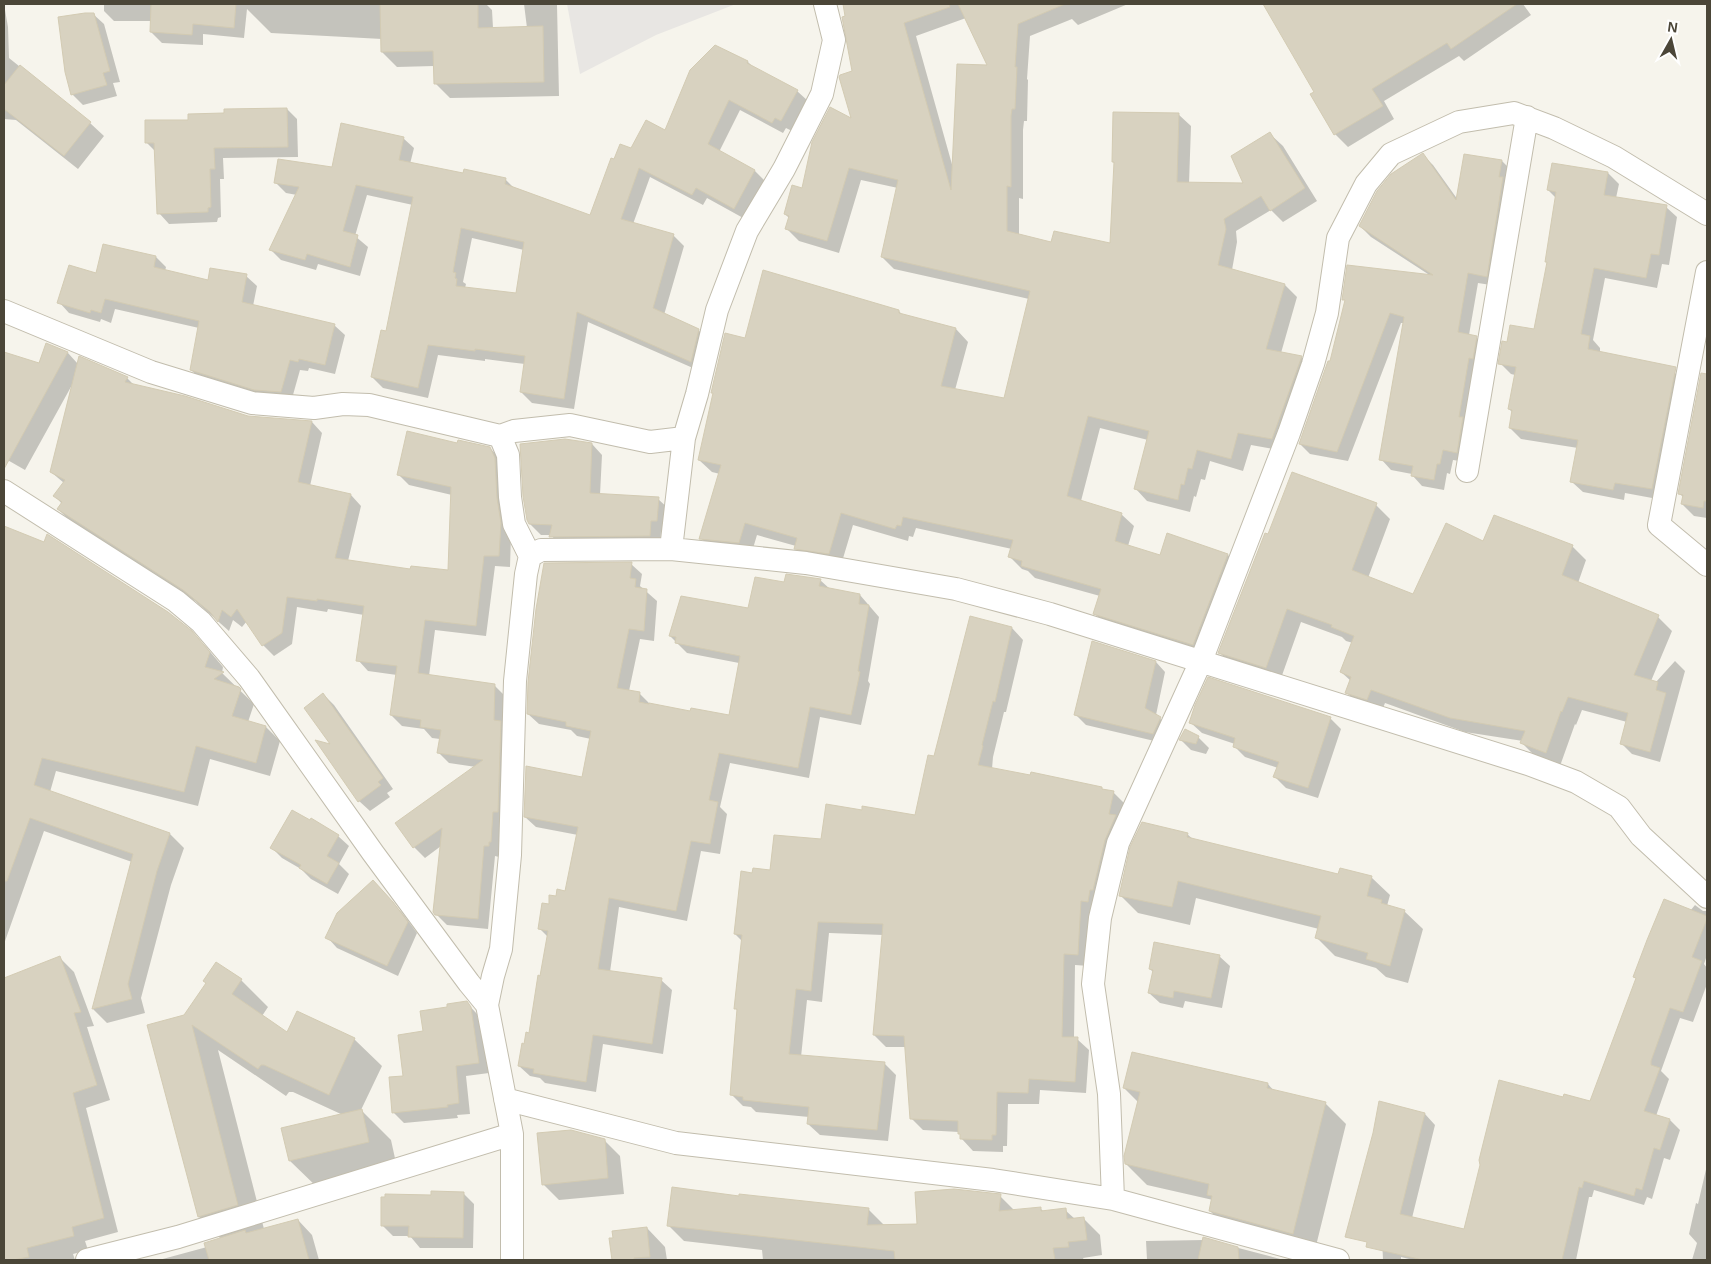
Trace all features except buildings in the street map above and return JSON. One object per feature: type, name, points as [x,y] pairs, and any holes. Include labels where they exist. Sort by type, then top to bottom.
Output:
[{"type":"street","points":[[671,549],[684,438],[697,394],[716,310],[747,231],[784,169],[822,94],[834,40],[825,4]]},
{"type":"street","points":[[1113,1199],[1109,1094],[1092,984],[1100,918],[1118,843],[1201,661],[1289,433],[1313,364],[1327,313],[1338,238],[1366,184],[1391,154],[1459,122],[1514,113],[1554,128],[1614,157],[1707,214]]},
{"type":"street","points":[[1467,471],[1527,117]]},
{"type":"street","points":[[1707,272],[1658,525],[1707,565]]},
{"type":"street","points":[[4,311],[151,372],[252,403],[314,408],[343,404],[369,405],[500,436],[514,431],[570,425],[650,442],[684,438]]},
{"type":"street","points":[[500,436],[508,455],[510,497],[514,524],[530,556],[526,574],[515,681],[510,855],[501,949],[487,1005],[512,1134],[512,1260]]},
{"type":"street","points":[[4,491],[176,601],[201,622],[249,678],[468,983],[487,1005]]},
{"type":"street","points":[[530,556],[541,550],[671,549],[806,563],[956,589],[1050,614],[1528,764],[1576,782],[1619,807],[1641,836],[1707,897]]},
{"type":"street","points":[[505,1099],[676,1143],[993,1180],[1113,1199],[1338,1260]]},
{"type":"street","points":[[87,1260],[178,1236],[512,1134]]},
{"type":"shaded area","points":[[567,4],[736,4],[656,35],[580,74]]}]
